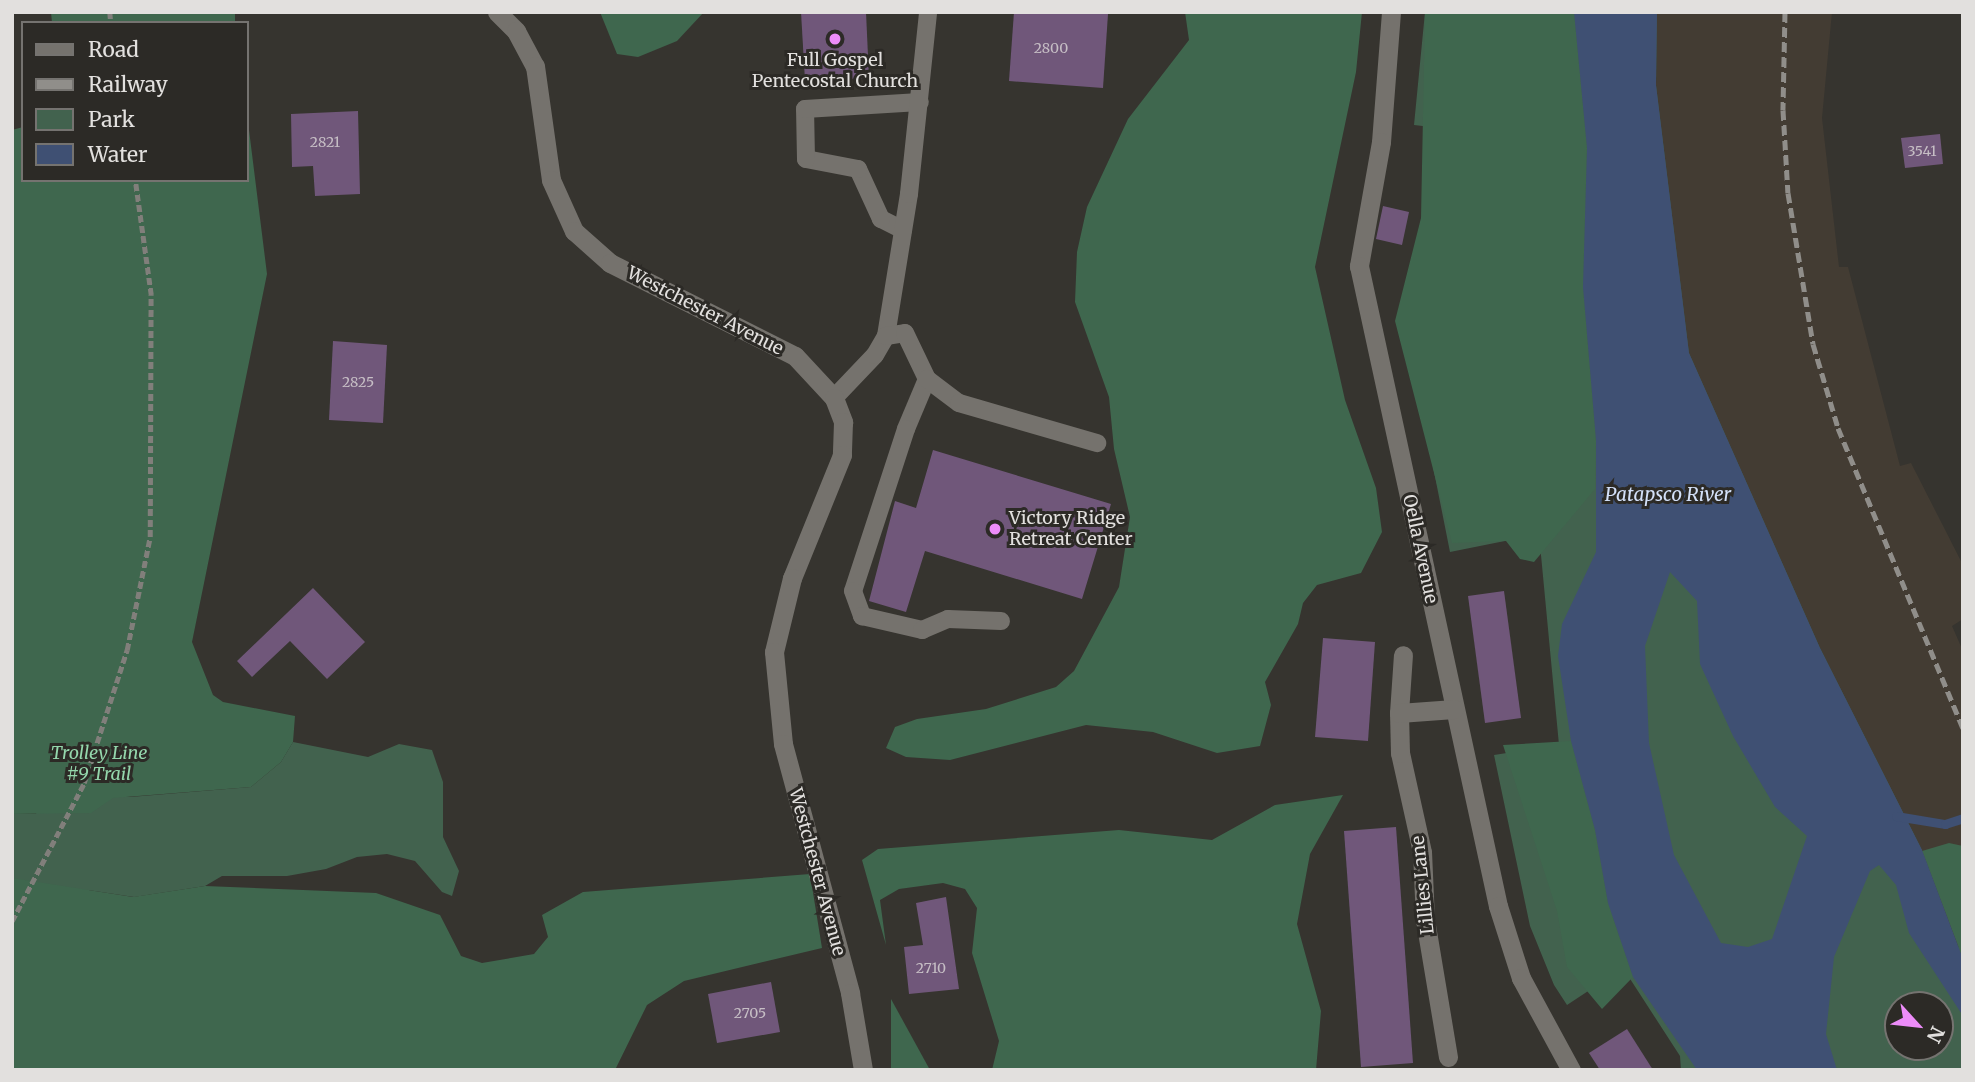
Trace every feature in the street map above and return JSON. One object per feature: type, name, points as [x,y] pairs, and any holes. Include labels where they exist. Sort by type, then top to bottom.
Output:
[{"type":"street","name":"Westchester Avenue","points":[[497,12],[516,31],[535,66],[551,180],[574,231],[610,263],[795,356],[834,398],[843,422],[842,455],[792,578],[774,652],[783,744],[850,993],[863,1070]]},
{"type":"street","name":"Oella Avenue","points":[[1391,12],[1381,142],[1359,266],[1497,906],[1521,978],[1571,1070]]},
{"type":"street","name":"Lillies Lane","points":[[1403,655],[1399,713],[1400,753],[1422,852],[1425,920],[1448,1057]]},
{"type":"street","points":[[1399,713],[1454,709]]},
{"type":"lane","points":[[834,398],[875,355],[886,336],[920,102],[928,12]]},
{"type":"lane","points":[[903,230],[881,219],[858,169],[806,159],[805,109],[920,102]]},
{"type":"lane","points":[[886,336],[905,333],[927,379],[959,403],[1097,443]]},
{"type":"lane","points":[[927,379],[906,429],[853,592],[862,616],[922,630],[948,619],[1001,621]]},
{"type":"path","points":[[12,920],[84,783],[127,650],[150,537],[151,295],[135,182]]},
{"type":"shaded area","points":[[1657,12],[1832,12],[1822,118],[1839,267],[1848,267],[1900,466],[1911,463],[1963,565],[1963,619],[1952,626],[1963,651],[1963,940],[1957,949],[1922,850],[1820,648],[1689,353],[1656,85]]},
{"type":"green space","points":[[51,12],[235,12],[235,21],[52,21]]},
{"type":"green space","points":[[600,12],[704,12],[677,41],[638,57],[617,54]]},
{"type":"green space","points":[[1185,12],[1362,12],[1356,72],[1315,267],[1345,400],[1376,488],[1382,532],[1361,573],[1317,585],[1303,603],[1298,624],[1265,682],[1271,705],[1260,746],[1217,753],[1153,732],[1086,725],[950,760],[906,757],[886,748],[895,727],[917,719],[986,709],[1056,687],[1074,671],[1119,587],[1130,517],[1114,449],[1109,397],[1075,302],[1077,252],[1087,207],[1128,119],[1189,40]]},
{"type":"green space","points":[[1425,12],[1657,12],[1656,85],[1689,353],[1820,648],[1922,850],[1957,949],[1963,940],[1963,1070],[1681,1070],[1680,1056],[1623,968],[1567,1005],[1554,985],[1530,926],[1494,755],[1559,745],[1539,534],[1450,552],[1407,336],[1474,132],[1414,125]]},
{"type":"green space","points":[[1425,12],[1574,12],[1587,148],[1583,287],[1596,441],[1595,489],[1534,562],[1520,559],[1506,541],[1452,543],[1395,321],[1421,218]]},
{"type":"green space","name":"Trolley Line #9 Trail","points":[[248,122],[267,274],[192,642],[213,695],[223,702],[295,716],[293,742],[281,762],[251,787],[113,798],[91,813],[12,814],[12,130],[21,128],[21,182],[248,182]]},
{"type":"green space","points":[[1571,741],[1595,830],[1608,903],[1633,977],[1602,1009],[1567,967],[1557,911],[1503,745]]},
{"type":"green space","points":[[293,742],[368,757],[399,744],[432,750],[443,782],[443,837],[459,871],[452,896],[442,892],[415,861],[387,854],[357,857],[326,869],[287,876],[222,876],[205,886],[134,897],[88,890],[12,1019],[12,814],[36,814],[47,790],[130,797],[251,787],[281,762]]},
{"type":"green space","points":[[1343,795],[1310,854],[1297,924],[1321,1011],[1316,1070],[992,1070],[999,1041],[972,953],[977,908],[965,889],[943,883],[899,889],[880,900],[886,945],[862,860],[878,849],[1119,830],[1212,840],[1275,805]]},
{"type":"green space","points":[[1949,843],[1963,846],[1963,959],[1922,851]]},
{"type":"green space","points":[[810,874],[822,948],[684,981],[647,1005],[615,1070],[12,1070],[12,878],[133,897],[205,886],[376,893],[440,915],[461,956],[482,963],[534,954],[548,937],[542,915],[583,892]]},
{"type":"green space","points":[[891,999],[930,1070],[891,1070]]},
{"type":"water","name":"Patapsco River","points":[[1574,12],[1657,12],[1656,85],[1689,353],[1820,648],[1922,850],[1963,959],[1963,1016],[1954,1002],[1954,991],[1947,991],[1909,933],[1896,885],[1879,865],[1870,871],[1834,957],[1826,1034],[1837,1070],[1697,1070],[1633,977],[1608,903],[1595,830],[1571,741],[1558,656],[1562,624],[1596,552],[1596,440],[1583,287],[1587,148]],"holes":[[[1670,572],[1697,601],[1700,664],[1733,736],[1775,807],[1807,836],[1772,939],[1748,947],[1721,943],[1674,855],[1649,743],[1645,646]]]},
{"type":"building","name":"Full Gospel Pentecostal Church","points":[[801,12],[866,12],[869,78],[805,81]]},
{"type":"building","points":[[1014,12],[1108,14],[1103,88],[1009,81]]},
{"type":"building","points":[[358,111],[360,194],[315,196],[313,166],[292,167],[291,114]]},
{"type":"building","points":[[1940,134],[1943,164],[1905,168],[1901,138]]},
{"type":"building","points":[[1383,206],[1409,212],[1402,245],[1376,239]]},
{"type":"building","points":[[333,341],[387,345],[383,423],[329,420]]},
{"type":"building","name":"Victory Ridge Retreat Center","points":[[933,450],[1111,504],[1082,599],[925,551],[906,612],[869,601],[895,501],[916,508]]},
{"type":"building","points":[[313,588],[365,642],[327,679],[290,641],[252,677],[237,661]]},
{"type":"building","points":[[1504,591],[1521,718],[1485,723],[1468,596]]},
{"type":"building","points":[[1323,638],[1375,642],[1368,741],[1315,737]]},
{"type":"building","points":[[1396,827],[1413,1063],[1361,1067],[1344,831]]},
{"type":"building","points":[[946,897],[959,989],[909,994],[904,947],[923,945],[916,903]]},
{"type":"building","points":[[771,982],[780,1032],[717,1043],[708,994]]},
{"type":"building","points":[[1627,1029],[1653,1070],[1600,1070],[1589,1053]]},
{"type":"waterway","points":[[1896,816],[1945,824],[1963,818]]},
{"type":"railway","points":[[1785,12],[1783,110],[1788,193],[1813,344],[1838,428],[1963,728]]},
{"type":"place","name":"Full Gospel Pentecostal Church","points":[[835,39]]},
{"type":"place","name":"Victory Ridge Retreat Center","points":[[995,529]]}]
